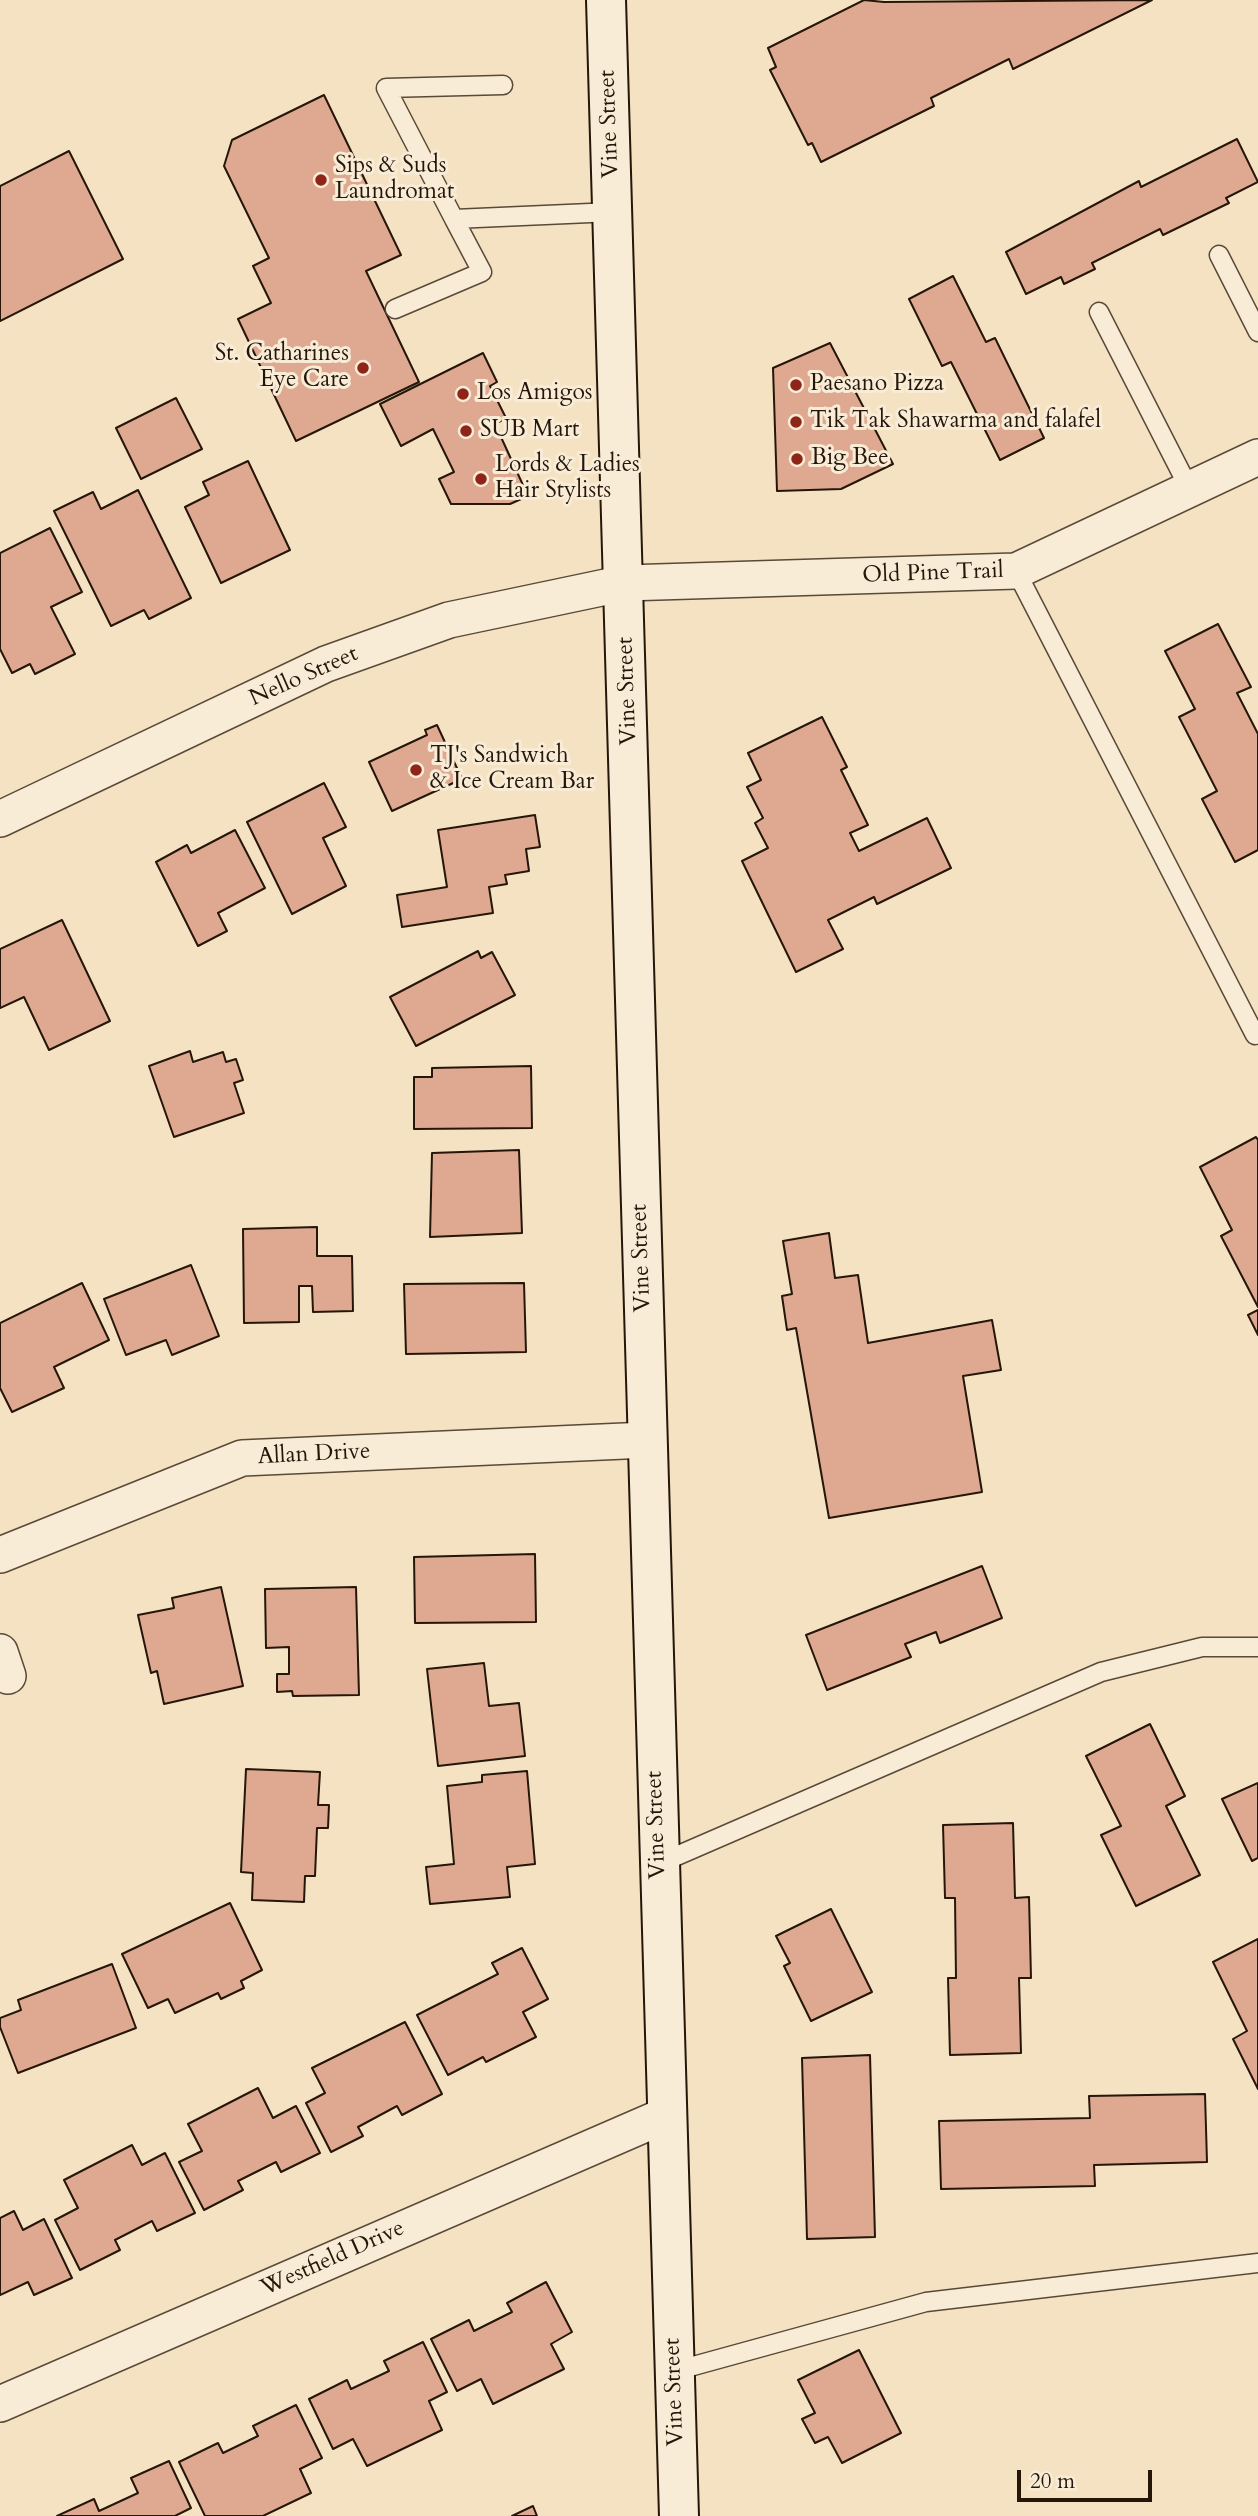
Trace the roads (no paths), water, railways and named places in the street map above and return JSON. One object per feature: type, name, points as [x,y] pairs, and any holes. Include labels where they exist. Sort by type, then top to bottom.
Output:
[{"type":"street","name":"Vine Street","points":[[606,0],[679,2516]]},
{"type":"street","name":"Old Pine Trail","points":[[625,583],[1016,571],[1258,457]]},
{"type":"street","name":"Nello Street","points":[[0,819],[326,664],[449,620],[625,583]]},
{"type":"street","name":"Allan Drive","points":[[0,1555],[242,1458],[647,1440]]},
{"type":"street","name":"Westfield Drive","points":[[0,2404],[666,2115]]},
{"type":"lane","points":[[395,309],[482,272],[386,88],[503,85]]},
{"type":"lane","points":[[454,219],[613,212]]},
{"type":"lane","points":[[1219,255],[1258,332]]},
{"type":"lane","points":[[1099,312],[1190,490]]},
{"type":"lane","points":[[1016,571],[1255,1035]]},
{"type":"lane","points":[[658,1864],[1101,1672],[1202,1647],[1258,1647]]},
{"type":"lane","points":[[675,2371],[926,2302],[1258,2263]]},
{"type":"place","name":"Sips & Suds Laundromat","points":[[321,180]]},
{"type":"place","name":"St. Catharines Eye Care","points":[[363,368]]},
{"type":"place","name":"Paesano Pizza","points":[[796,385]]},
{"type":"place","name":"Los Amigos","points":[[463,394]]},
{"type":"place","name":"Tik Tak Shawarma and falafel","points":[[796,422]]},
{"type":"place","name":"SUB Mart","points":[[466,431]]},
{"type":"place","name":"Big Bee","points":[[797,459]]},
{"type":"place","name":"Lords & Ladies Hair Stylists","points":[[481,479]]},
{"type":"place","name":"TJ's Sandwich & Ice Cream Bar","points":[[416,770]]}]
